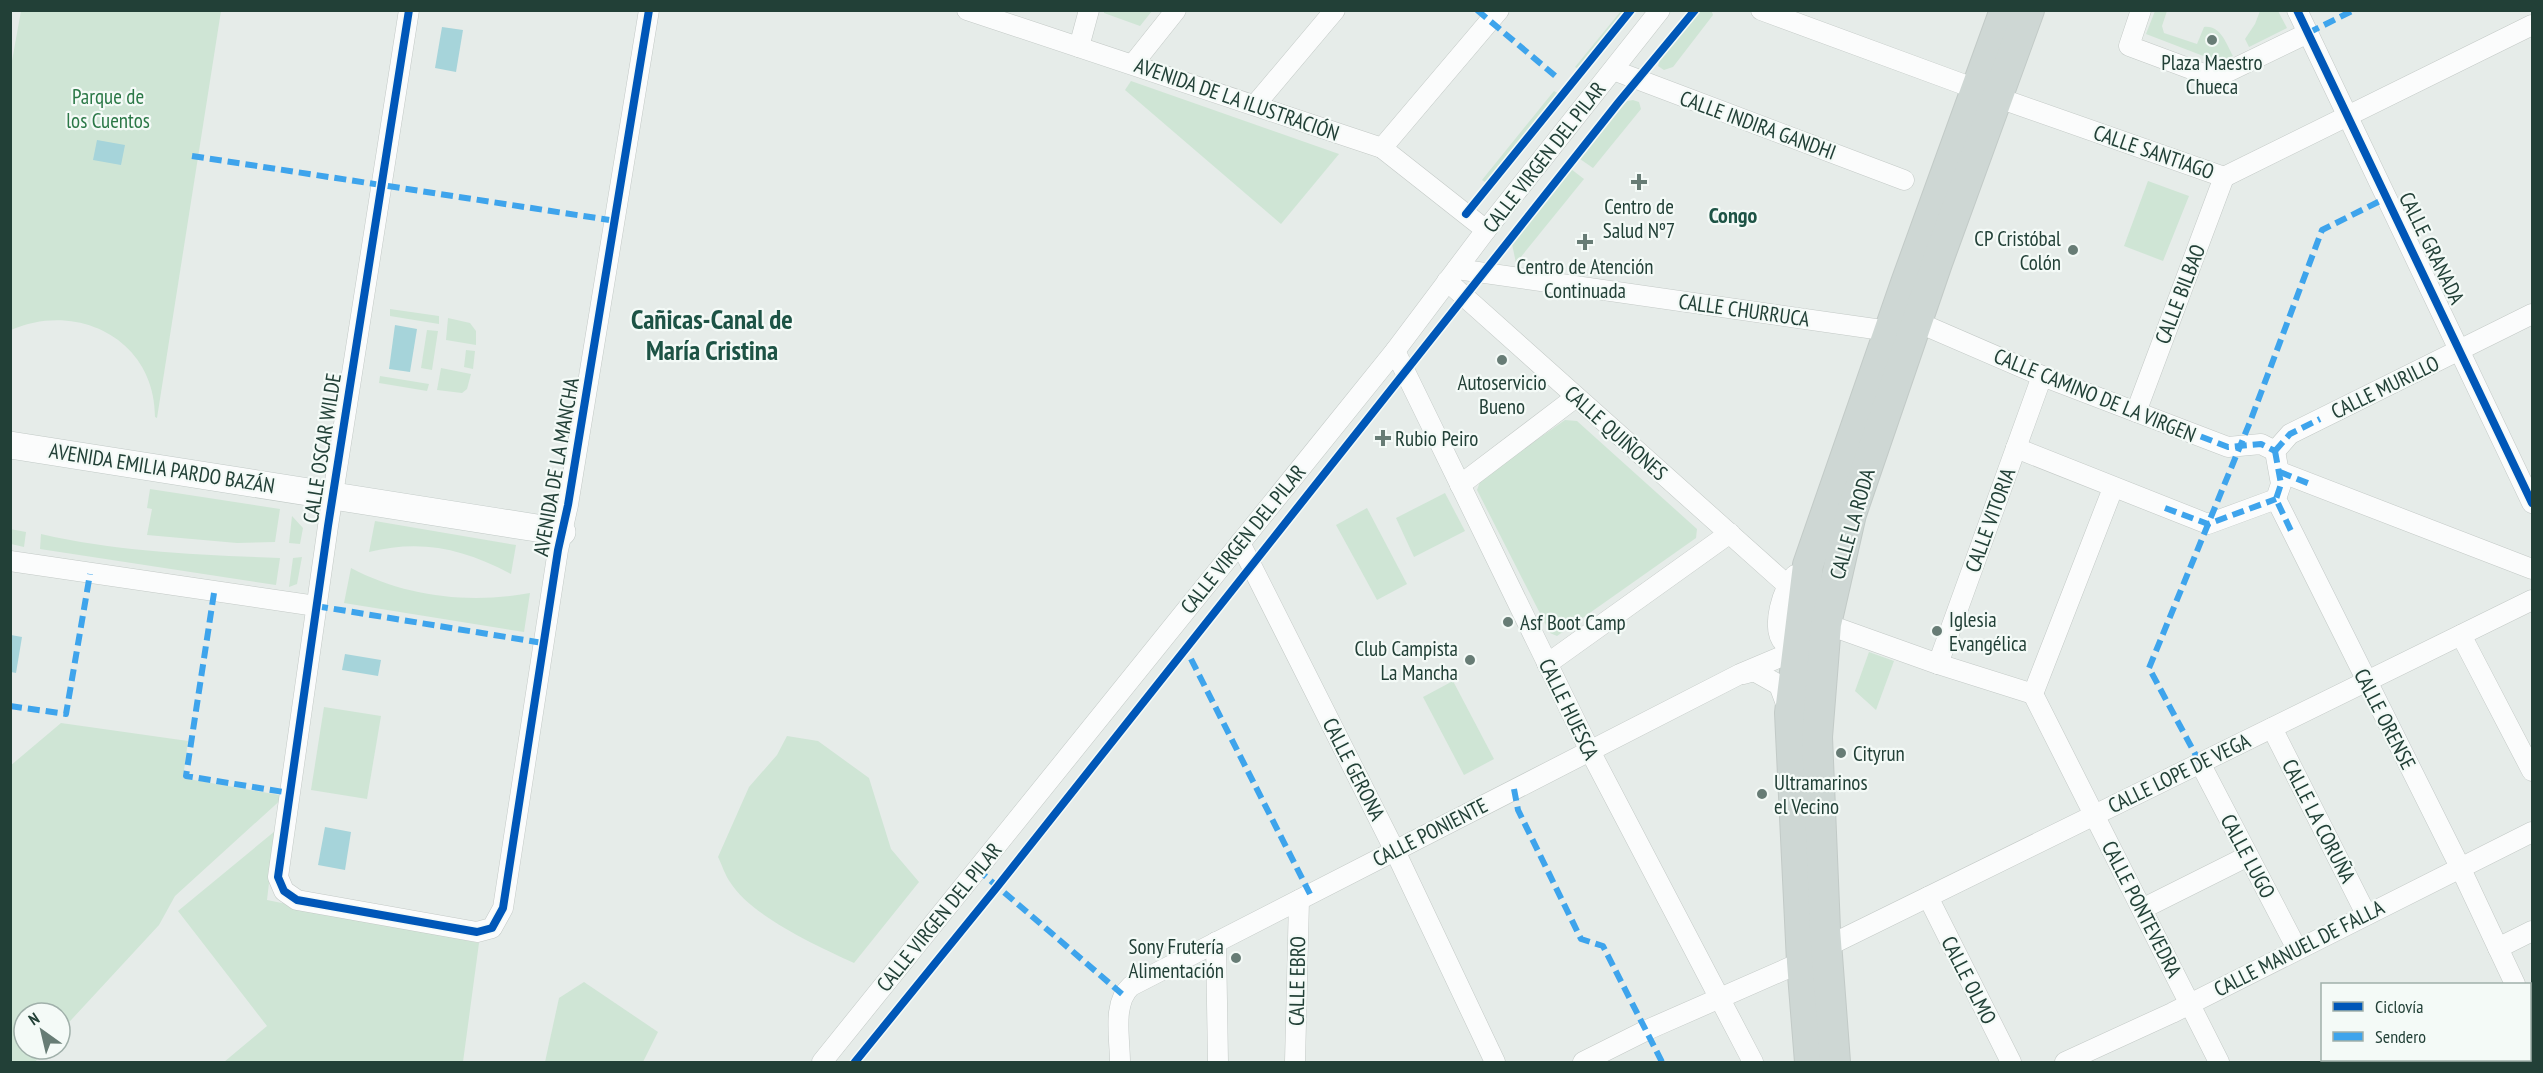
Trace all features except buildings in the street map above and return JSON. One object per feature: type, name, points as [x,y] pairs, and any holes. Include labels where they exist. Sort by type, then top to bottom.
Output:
[{"type":"main road","name":"CALLE LA RODA","points":[[1810,1062],[1817,727],[1829,629],[1851,514],[1917,322],[1986,93],[2005,10]]},
{"type":"main road","name":"CALLE LA RODA","points":[[1835,1062],[1814,954],[1790,713],[1809,565],[1889,331],[1986,93],[2029,10]]},
{"type":"street","name":"CALLE OSCAR WILDE","points":[[284,891],[278,877],[316,606],[409,10]]},
{"type":"street","name":"AVENIDA DE LA MANCHA","points":[[284,891],[297,900],[477,932],[492,928],[503,908],[562,532],[616,220],[649,10]]},
{"type":"street","name":"AVENIDA DE LA ILUSTRACIÓN","points":[[967,10],[1382,148],[1486,230]]},
{"type":"street","points":[[1079,47],[1089,10]]},
{"type":"street","points":[[1133,64],[1176,10]]},
{"type":"street","points":[[1255,105],[1335,10]]},
{"type":"street","points":[[1382,148],[1498,10]]},
{"type":"street","name":"CALLE VIRGEN DEL PILAR","points":[[822,1062],[1395,351],[1486,230],[1660,10]]},
{"type":"street","name":"CALLE SANTIAGO","points":[[1761,10],[2224,177],[2532,25]]},
{"type":"street","points":[[2141,10],[2129,46],[2215,78],[2308,33]]},
{"type":"street","name":"CALLE GRANADA","points":[[2297,10],[2461,349],[2532,502]]},
{"type":"street","name":"CALLE INDIRA GANDHI","points":[[1613,70],[1904,180]]},
{"type":"street","name":"CALLE BILBAO","points":[[2136,412],[2224,177]]},
{"type":"street","name":"CALLE CHURRUCA","points":[[1452,275],[1889,331]]},
{"type":"street","name":"CALLE QUIÑONES","points":[[1452,275],[1576,397],[1786,584]]},
{"type":"street","name":"CALLE MURILLO","points":[[2275,451],[2290,434],[2532,314]]},
{"type":"street","name":"CALLE CAMINO DE LA VIRGEN","points":[[1917,322],[2042,376],[2228,447],[2260,444],[2275,451]]},
{"type":"street","name":"CALLE HUESCA","points":[[1395,351],[1590,751],[1753,1062]]},
{"type":"street","name":"CALLE VITORIA","points":[[1938,664],[2042,376]]},
{"type":"street","points":[[1460,485],[1576,397]]},
{"type":"street","name":"AVENIDA EMILIA PARDO BAZÁN","points":[[10,445],[562,532]]},
{"type":"street","points":[[2016,448],[2208,524],[2276,499],[2281,484],[2275,451]]},
{"type":"street","points":[[2280,472],[2532,568]]},
{"type":"street","points":[[1829,629],[2032,694],[2113,488]]},
{"type":"street","name":"CALLE ORENSE","points":[[2276,499],[2460,867],[2515,983]]},
{"type":"street","points":[[1547,664],[1730,533]]},
{"type":"street","name":"CALLE GERONA","points":[[1240,543],[1395,851],[1495,1062]]},
{"type":"street","points":[[1797,650],[1784,643],[1780,636],[1779,608],[1786,584],[1813,552]]},
{"type":"street","points":[[10,561],[316,606]]},
{"type":"street","name":"CALLE LOPE DE VEGA","points":[[1583,1062],[1647,1030],[1814,954],[2532,600]]},
{"type":"street","name":"CALLE PONIENTE","points":[[1120,1062],[1119,1008],[1122,994],[1131,986],[1740,674],[1797,650],[1829,629]]},
{"type":"street","points":[[2461,634],[2532,771]]},
{"type":"street","points":[[1740,674],[1754,671],[1779,685],[1790,713]]},
{"type":"street","name":"CALLE PONTEVEDRA","points":[[2032,694],[2218,1062]]},
{"type":"street","name":"CALLE LA CORUÑA","points":[[2272,728],[2366,914]]},
{"type":"street","name":"CALLE LUGO","points":[[2200,763],[2297,949]]},
{"type":"street","name":"CALLE MANUEL DE FALLA","points":[[2065,1062],[2190,1003],[2532,832]]},
{"type":"street","points":[[2142,909],[2248,856]]},
{"type":"street","name":"CALLE OLMO","points":[[1928,897],[2011,1062]]},
{"type":"street","name":"CALLE EBRO","points":[[1295,1062],[1299,900]]},
{"type":"street","points":[[2498,948],[2532,931]]},
{"type":"street","points":[[1216,942],[1218,1062]]},
{"type":"green space","points":[[1104,10],[1152,11],[1140,26],[1104,13]]},
{"type":"green space","name":"Parque de los Cuentos","points":[[21,11],[221,11],[157,418],[152,390],[142,366],[127,348],[108,333],[86,324],[61,320],[36,322],[11,330],[10,72]]},
{"type":"green space","points":[[1621,11],[1630,11],[1582,71],[1575,67]]},
{"type":"green space","points":[[1699,11],[1712,12],[1713,15],[1673,67],[1664,70],[1658,66],[1660,58]]},
{"type":"green space","points":[[2155,11],[2167,11],[2162,26],[2164,33],[2197,44],[2204,27],[2210,27],[2219,32],[2233,56],[2219,62],[2146,34]]},
{"type":"green space","points":[[2260,11],[2278,11],[2287,28],[2249,47],[2245,39]]},
{"type":"green space","points":[[1131,81],[1339,154],[1281,224],[1125,90]]},
{"type":"green space","points":[[1554,91],[1562,96],[1489,185],[1482,180]]},
{"type":"green space","points":[[1627,101],[1639,102],[1641,109],[1593,168],[1580,159]]},
{"type":"green space","points":[[1571,169],[1584,179],[1516,263],[1512,244]]},
{"type":"green space","points":[[2148,181],[2189,196],[2163,261],[2124,246]]},
{"type":"green space","points":[[390,309],[439,316],[439,324],[390,316]]},
{"type":"green space","points":[[448,318],[470,323],[476,331],[476,345],[446,340]]},
{"type":"green space","points":[[427,330],[438,331],[432,370],[421,368]]},
{"type":"green space","points":[[466,350],[475,351],[473,369],[464,367]]},
{"type":"green space","points":[[441,368],[471,374],[467,389],[462,393],[437,390]]},
{"type":"green space","points":[[380,376],[429,384],[427,391],[379,383]]},
{"type":"green space","points":[[1565,420],[1577,421],[1697,529],[1696,538],[1557,636],[1550,633],[1477,490],[1481,479]]},
{"type":"green space","points":[[150,489],[280,509],[275,542],[237,543],[147,535],[152,509],[147,508]]},
{"type":"green space","points":[[1445,493],[1465,531],[1414,557],[1396,518]]},
{"type":"green space","points":[[1367,508],[1407,584],[1377,600],[1336,525]]},
{"type":"green space","points":[[292,516],[303,528],[300,544],[289,543]]},
{"type":"green space","points":[[375,521],[516,545],[511,574],[476,558],[442,549],[407,546],[369,552]]},
{"type":"green space","points":[[10,529],[26,532],[24,547],[11,544]]},
{"type":"green space","points":[[41,534],[130,549],[280,558],[276,585],[40,549]]},
{"type":"green space","points":[[302,557],[297,584],[289,587],[293,558]]},
{"type":"green space","points":[[351,568],[394,586],[438,596],[484,598],[530,593],[524,632],[344,603]]},
{"type":"green space","points":[[1869,652],[1894,661],[1876,710],[1855,691]]},
{"type":"green space","points":[[1453,681],[1494,759],[1464,775],[1423,697]]},
{"type":"green space","points":[[324,707],[381,716],[367,799],[311,790]]},
{"type":"green space","points":[[61,723],[188,741],[183,778],[285,796],[175,896],[159,925],[72,1019],[72,1001],[12,1001],[12,1061],[35,1062],[11,1062],[10,766]]},
{"type":"green space","points":[[787,736],[818,741],[869,778],[891,849],[919,882],[854,963],[786,929],[753,907],[730,882],[718,857],[749,787],[777,755]]},
{"type":"green space","points":[[275,831],[267,900],[479,943],[463,1062],[224,1062],[267,1026],[178,911]]},
{"type":"green space","points":[[584,982],[658,1032],[643,1062],[545,1062],[559,998]]},
{"type":"water","points":[[442,27],[463,30],[456,72],[435,68]]},
{"type":"water","points":[[97,140],[125,145],[121,165],[93,160]]},
{"type":"water","points":[[395,325],[417,329],[410,372],[389,369]]},
{"type":"water","points":[[11,635],[22,637],[16,673],[11,672]]},
{"type":"water","points":[[345,654],[381,660],[378,676],[342,670]]},
{"type":"water","points":[[325,827],[351,832],[345,870],[318,865]]},
{"type":"marked path","points":[[1477,10],[1559,79]]},
{"type":"marked path","points":[[2308,33],[2354,10]]},
{"type":"marked path","points":[[192,156],[616,221]]},
{"type":"marked path","points":[[2200,763],[2149,668],[2250,422],[2322,230],[2388,197]]},
{"type":"marked path","points":[[2275,451],[2290,434],[2320,419]]},
{"type":"marked path","points":[[2184,430],[2228,447],[2261,444],[2275,451]]},
{"type":"marked path","points":[[2275,451],[2281,484],[2276,499],[2292,533]]},
{"type":"marked path","points":[[2280,472],[2310,484]]},
{"type":"marked path","points":[[2165,508],[2208,524],[2276,499]]},
{"type":"marked path","points":[[10,706],[66,714],[90,574]]},
{"type":"marked path","points":[[214,593],[186,776],[290,793]]},
{"type":"marked path","points":[[316,606],[543,643]]},
{"type":"marked path","points":[[1191,659],[1310,894]]},
{"type":"marked path","points":[[1514,789],[1518,810],[1581,939],[1603,946],[1662,1062]]},
{"type":"marked path","points":[[977,869],[1122,994]]},
{"type":"cycle path","points":[[409,10],[328,526],[278,877],[284,891],[297,900],[477,932],[492,928],[503,908],[558,550],[568,505],[649,10]]},
{"type":"cycle path","points":[[1466,214],[1631,10]]},
{"type":"cycle path","points":[[855,1062],[997,887],[1618,103],[1695,10]]},
{"type":"cycle path","points":[[2297,10],[2532,503]]},
{"type":"place","name":"Plaza Maestro Chueca","points":[[2212,40]]},
{"type":"place","name":"Centro de Salud Nº7","points":[[1639,182]]},
{"type":"place","name":"Centro de Atención Continuada","points":[[1585,242]]},
{"type":"place","name":"CP Cristóbal Colón","points":[[2073,250]]},
{"type":"place","name":"Autoservicio Bueno","points":[[1502,360]]},
{"type":"place","name":"Rubio Peiro","points":[[1383,438]]},
{"type":"place","name":"Asf Boot Camp","points":[[1508,622]]},
{"type":"place","name":"Iglesia Evangélica","points":[[1937,631]]},
{"type":"place","name":"Club Campista La Mancha","points":[[1470,660]]},
{"type":"place","name":"Cityrun","points":[[1841,753]]},
{"type":"place","name":"Ultramarinos el Vecino","points":[[1762,794]]},
{"type":"place","name":"Sony Frutería Alimentación","points":[[1236,958]]},
{"type":"district","name":"Congo","points":[[1733,215]]},
{"type":"district","name":"Cañicas-Canal de María Cristina","points":[[712,334]]}]
